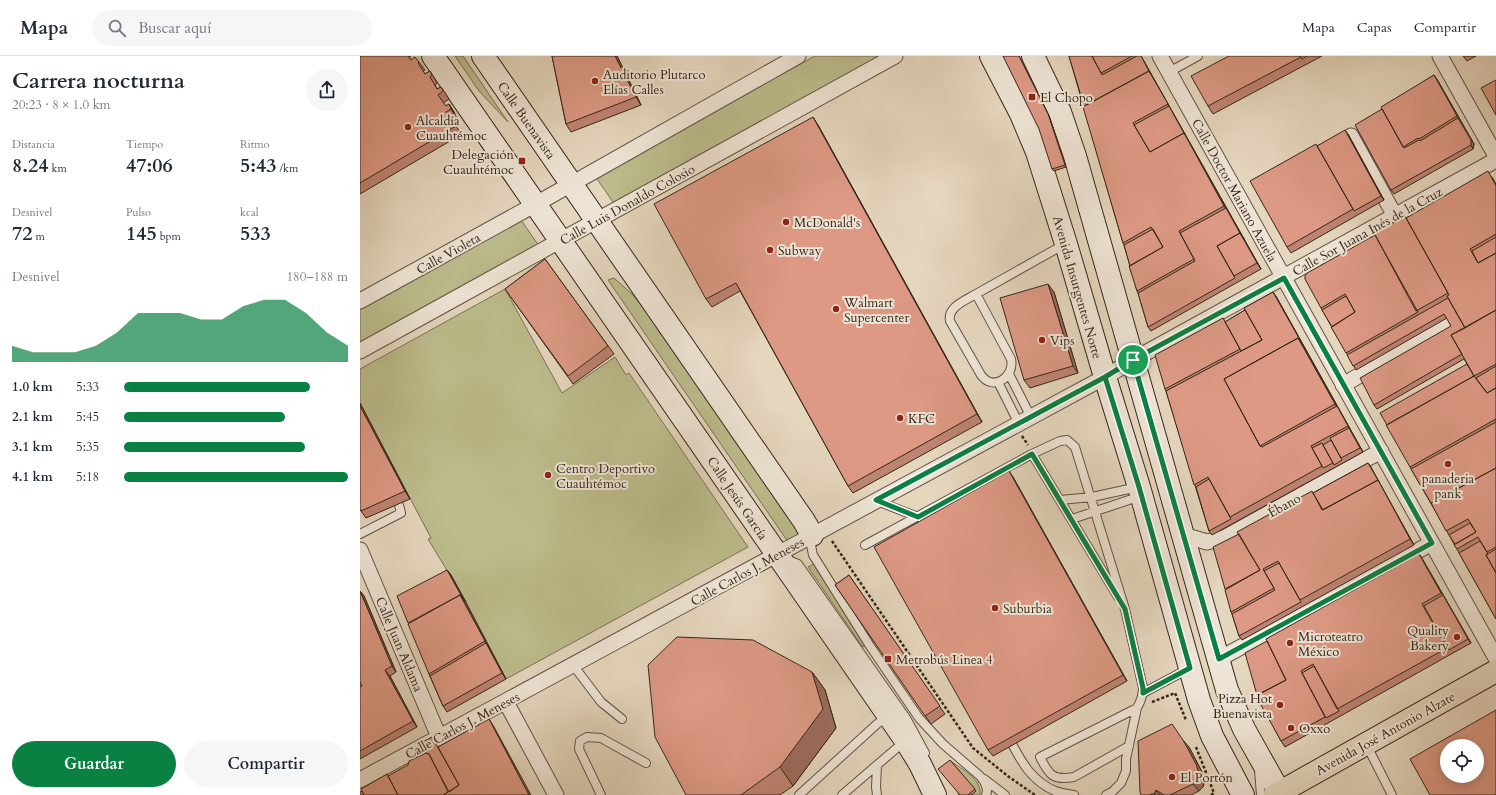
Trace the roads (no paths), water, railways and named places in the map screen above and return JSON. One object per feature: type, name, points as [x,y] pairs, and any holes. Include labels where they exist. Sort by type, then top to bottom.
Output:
[{"type":"main road","points":[[433,56],[536,204]]},
{"type":"main road","name":"Calle Buenavista","points":[[483,56],[571,184]]},
{"type":"main road","name":"Avenida Insurgentes Norte","points":[[991,56],[1028,129],[1048,184],[1140,491],[1199,700],[1212,736],[1243,795]]},
{"type":"main road","points":[[1033,56],[1052,92],[1073,150],[1227,690],[1234,709],[1258,753],[1274,794]]},
{"type":"main road","points":[[571,184],[804,521],[818,532]]},
{"type":"main road","name":"Calle Jesús García","points":[[536,204],[906,741],[920,764],[935,795]]},
{"type":"main road","name":"Avenida José Antonio Alzate","points":[[1274,794],[1496,671]]},
{"type":"street","points":[[536,204],[798,56]]},
{"type":"street","name":"Calle Luis Donaldo Colosio","points":[[360,351],[895,56]]},
{"type":"street","name":"Calle Doctor Mariano Azuela","points":[[1160,56],[1496,658]]},
{"type":"street","points":[[1440,56],[1496,156]]},
{"type":"street","points":[[1351,136],[1395,216]]},
{"type":"street","name":"Calle Sor Juana Inés de la Cruz","points":[[1133,360],[1496,160]]},
{"type":"street","name":"Calle Violeta","points":[[360,301],[536,204]]},
{"type":"street","points":[[1343,385],[1449,323]]},
{"type":"street","name":"Calle Carlos J. Meneses","points":[[360,780],[1105,377],[1133,360]]},
{"type":"street","name":"Ébano","points":[[1183,534],[1207,542],[1224,538],[1381,451]]},
{"type":"street","points":[[1219,659],[1432,543]]},
{"type":"street","name":"Calle Juan Aldama","points":[[360,550],[365,577],[439,737]]},
{"type":"street","points":[[506,702],[556,795]]},
{"type":"lane","points":[[1169,72],[1198,56]]},
{"type":"lane","points":[[976,294],[1013,365],[1012,371],[998,382],[991,383],[984,381],[950,321],[949,316],[951,311],[954,307],[976,294],[1066,244]]},
{"type":"lane","points":[[1009,374],[1022,422]]},
{"type":"lane","points":[[998,382],[1022,422]]},
{"type":"lane","points":[[865,545],[1032,454],[1060,441],[1067,440],[1072,443],[1075,447],[1092,498],[1125,609],[1143,688],[1126,759],[1126,771],[1121,783],[1112,792],[1106,795]]},
{"type":"lane","points":[[1032,454],[1125,609]]},
{"type":"lane","points":[[1060,500],[1092,498],[1140,491]]},
{"type":"lane","points":[[1072,519],[1096,511],[1140,491]]},
{"type":"lane","points":[[876,500],[918,517]]},
{"type":"lane","points":[[360,534],[401,513],[398,505]]},
{"type":"lane","points":[[818,532],[811,545],[813,555],[870,646],[919,718],[943,744],[980,776],[1005,795]]},
{"type":"lane","points":[[777,555],[798,564],[906,718],[928,757]]},
{"type":"lane","points":[[573,665],[601,702],[622,719]]},
{"type":"lane","points":[[1143,693],[1190,668]]},
{"type":"lane","points":[[1129,746],[1074,777],[1066,778],[1056,777],[1048,772],[1040,757],[1137,708]]},
{"type":"lane","points":[[799,795],[876,724],[889,716]]},
{"type":"lane","points":[[601,795],[579,750],[580,741],[587,737],[601,738],[646,764]]},
{"type":"lane","points":[[842,795],[850,792],[877,765],[906,741]]},
{"type":"lane","points":[[1011,742],[1028,771],[1035,778],[1055,790],[1074,795]]},
{"type":"lane","points":[[1366,744],[1392,795]]},
{"type":"lane","points":[[877,765],[877,795]]},
{"type":"lane","points":[[980,776],[985,783],[987,792],[986,795]]},
{"type":"place","name":"Auditorio Plutarco Elías Calles","points":[[595,81]]},
{"type":"place","name":"El Chopo","points":[[1032,97]]},
{"type":"place","name":"Alcaldía Cuauhtémoc","points":[[408,127]]},
{"type":"place","name":"Delegación Cuauhtémoc","points":[[522,161]]},
{"type":"place","name":"McDonald's","points":[[786,222]]},
{"type":"place","name":"Subway","points":[[770,250]]},
{"type":"place","name":"Walmart Supercenter","points":[[836,309]]},
{"type":"place","name":"Vips","points":[[1042,340]]},
{"type":"place","name":"KFC","points":[[900,418]]},
{"type":"place","name":"panaderia pank","points":[[1448,464]]},
{"type":"place","name":"Centro Deportivo Cuauhtémoc","points":[[548,475]]},
{"type":"place","name":"Suburbia","points":[[995,608]]},
{"type":"place","name":"Quality Bakery","points":[[1457,637]]},
{"type":"place","name":"Microteatro México","points":[[1290,643]]},
{"type":"place","name":"Metrobús Linea 4","points":[[888,659]]},
{"type":"place","name":"Pizza Hot Buenavista","points":[[1280,705]]},
{"type":"place","name":"Oxxo","points":[[1291,728]]},
{"type":"place","name":"El Portón","points":[[1172,777]]}]
